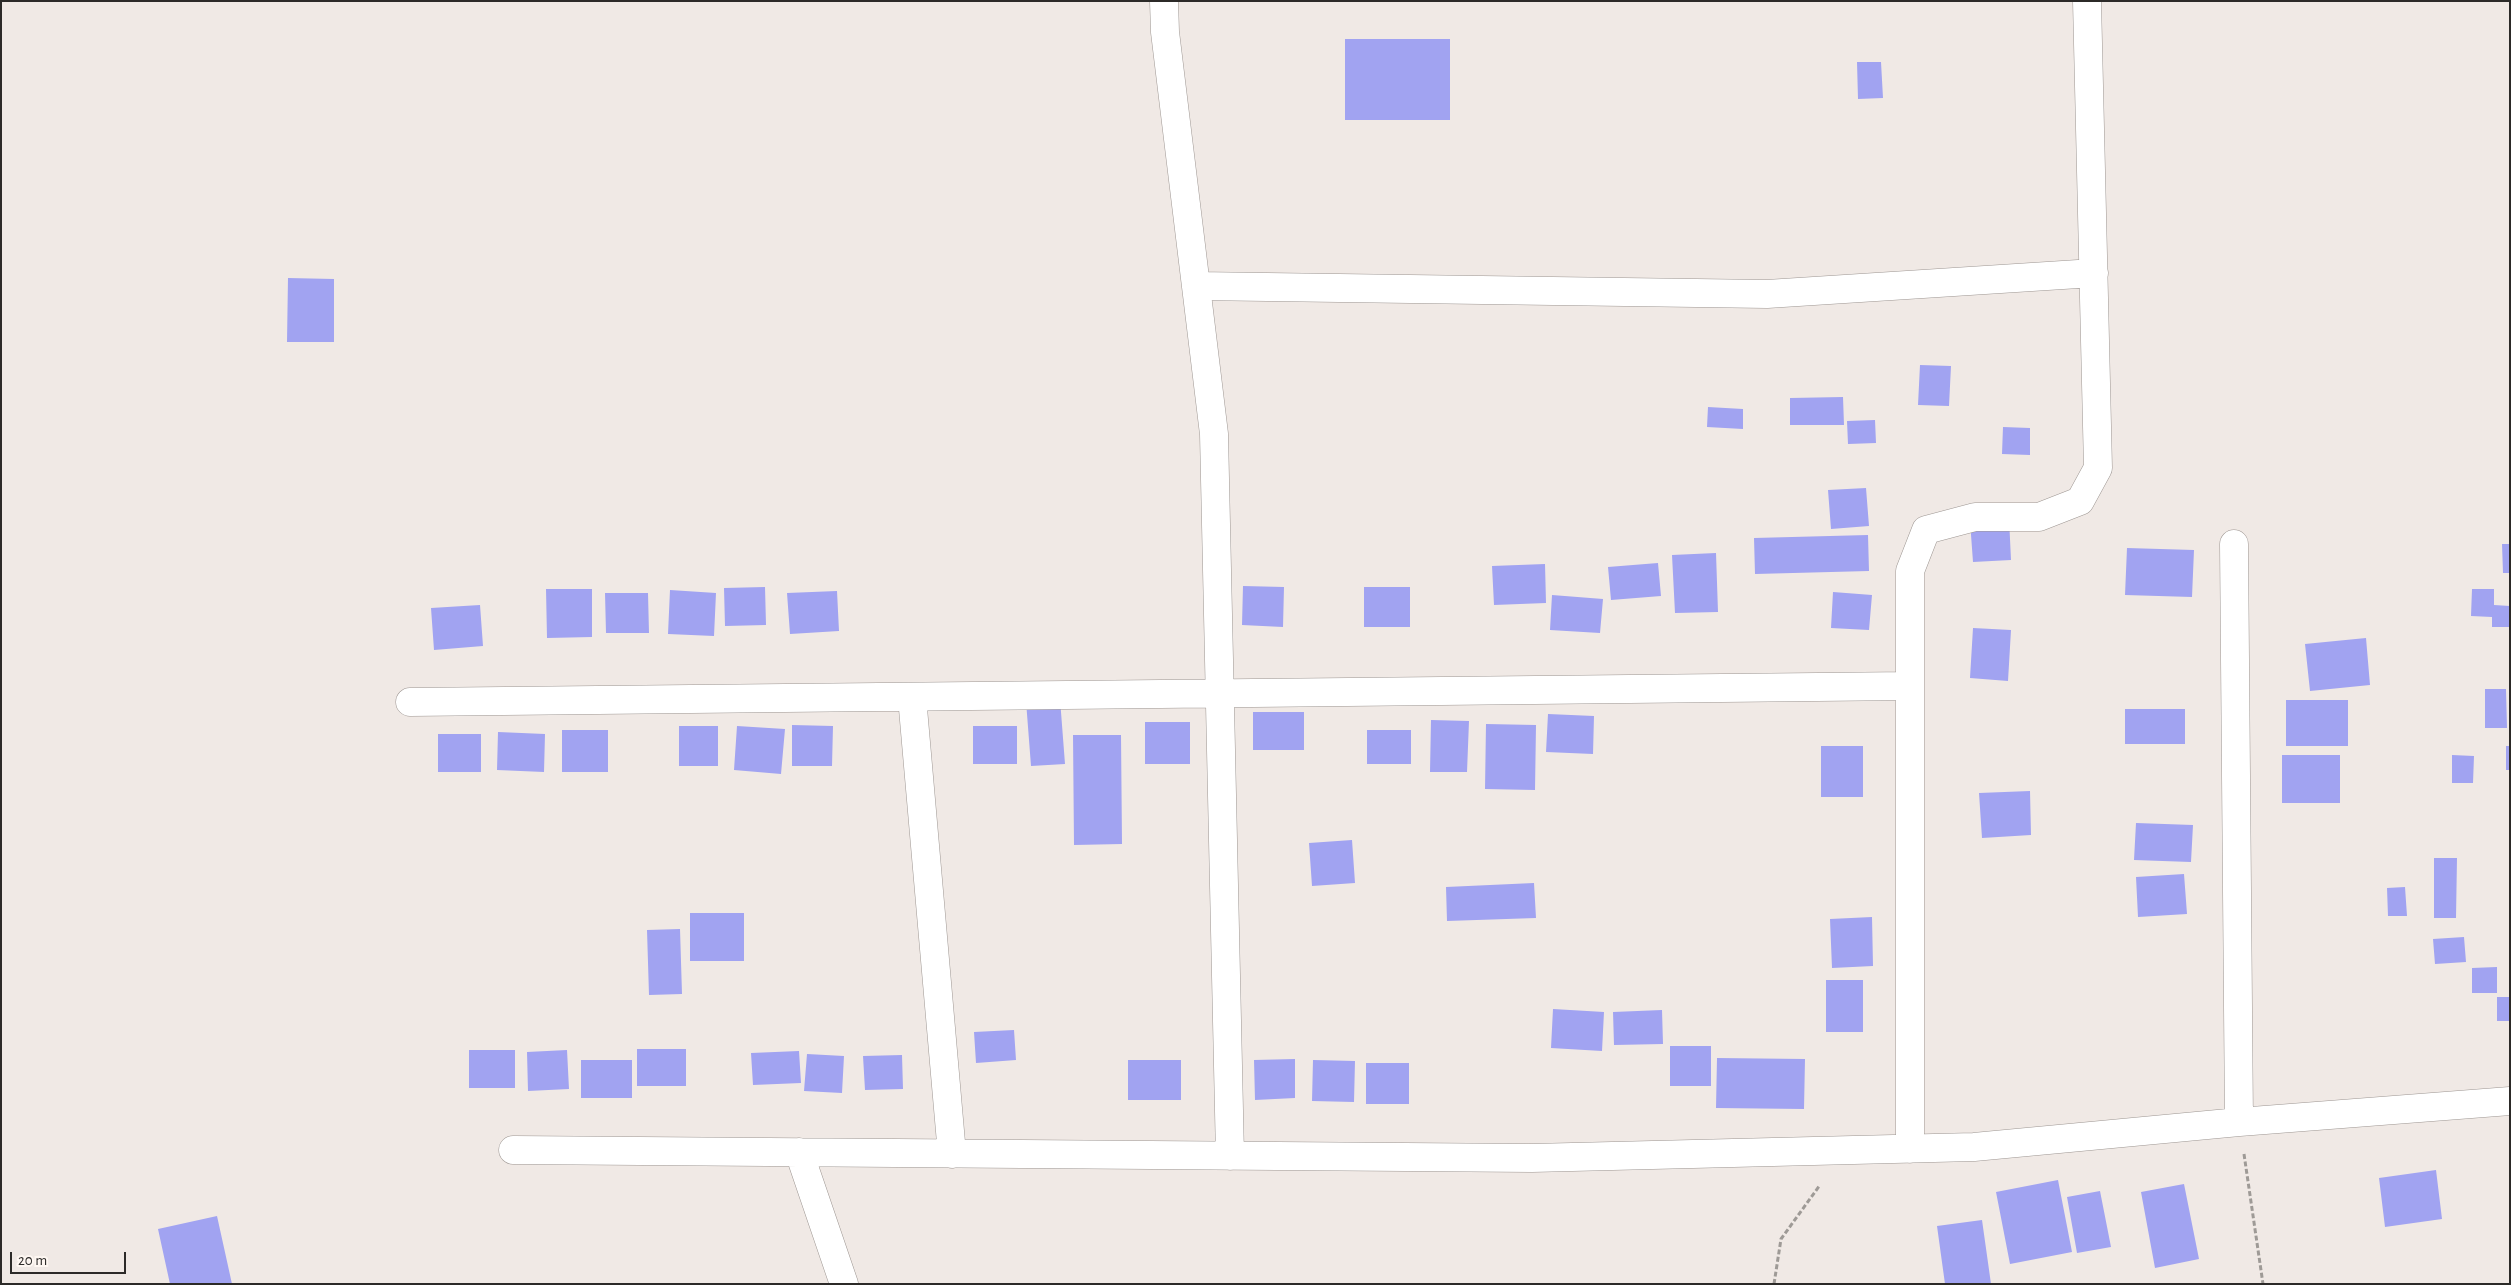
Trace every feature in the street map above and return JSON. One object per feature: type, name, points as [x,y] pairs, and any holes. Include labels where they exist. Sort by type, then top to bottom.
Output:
[{"type":"street","points":[[1164,1],[1165,32],[1214,434],[1230,1156]]},
{"type":"street","points":[[1910,1149],[1910,571],[1926,530],[1975,517],[2040,517],[2080,501],[2098,468],[2087,1]]},
{"type":"street","points":[[1196,286],[1767,294],[2094,273]]},
{"type":"street","points":[[2234,544],[2239,1122]]},
{"type":"street","points":[[410,702],[1910,686]]},
{"type":"street","points":[[912,697],[952,1154]]},
{"type":"street","points":[[513,1150],[1532,1158],[1910,1149],[1974,1147],[2239,1122],[2510,1101]]},
{"type":"street","points":[[798,1152],[844,1284]]},
{"type":"path","points":[[2239,1122],[2263,1284]]},
{"type":"path","points":[[1774,1284],[1780,1239],[1845,1150]]},
{"type":"building","points":[[1345,39],[1450,39],[1450,120],[1345,120]]},
{"type":"building","points":[[1857,62],[1881,62],[1883,98],[1858,99]]},
{"type":"building","points":[[288,278],[334,279],[334,342],[287,342]]},
{"type":"building","points":[[1920,365],[1951,366],[1949,406],[1918,405]]},
{"type":"building","points":[[1843,397],[1844,425],[1790,425],[1790,398]]},
{"type":"building","points":[[1708,407],[1743,409],[1743,429],[1707,427]]},
{"type":"building","points":[[1875,420],[1876,443],[1848,444],[1847,421]]},
{"type":"building","points":[[2003,427],[2030,428],[2030,455],[2002,454]]},
{"type":"building","points":[[1866,488],[1869,526],[1831,529],[1828,490]]},
{"type":"building","points":[[2009,518],[2011,560],[1973,562],[1970,521]]},
{"type":"building","points":[[1868,535],[1869,571],[1755,574],[1754,538]]},
{"type":"building","points":[[2502,544],[2510,544],[2510,573],[2503,573]]},
{"type":"building","points":[[2127,548],[2194,550],[2192,597],[2125,595]]},
{"type":"building","points":[[1716,553],[1718,612],[1675,613],[1672,555]]},
{"type":"building","points":[[1658,563],[1661,596],[1611,600],[1608,567]]},
{"type":"building","points":[[1545,564],[1546,603],[1494,605],[1492,566]]},
{"type":"building","points":[[1243,586],[1284,587],[1283,627],[1242,625]]},
{"type":"building","points":[[765,587],[766,625],[725,626],[724,588]]},
{"type":"building","points":[[1364,587],[1410,587],[1410,627],[1364,627]]},
{"type":"building","points":[[546,589],[592,589],[592,637],[547,638]]},
{"type":"building","points":[[2472,589],[2494,589],[2494,605],[2510,606],[2510,627],[2492,627],[2492,617],[2471,616]]},
{"type":"building","points":[[670,590],[716,593],[714,636],[668,634]]},
{"type":"building","points":[[837,591],[839,631],[790,634],[787,593]]},
{"type":"building","points":[[1833,592],[1872,595],[1869,630],[1831,628]]},
{"type":"building","points":[[605,593],[648,593],[649,633],[606,633]]},
{"type":"building","points":[[1552,595],[1603,599],[1600,633],[1550,630]]},
{"type":"building","points":[[480,605],[483,646],[434,650],[431,608]]},
{"type":"building","points":[[1973,628],[2011,630],[2008,681],[1970,678]]},
{"type":"building","points":[[2366,638],[2370,685],[2310,691],[2305,644]]},
{"type":"building","points":[[2485,689],[2506,689],[2507,728],[2485,728]]},
{"type":"building","points":[[1060,699],[1065,764],[1031,766],[1026,701]]},
{"type":"building","points":[[2286,700],[2348,700],[2348,746],[2286,746]]},
{"type":"building","points":[[2125,709],[2185,709],[2185,744],[2125,744]]},
{"type":"building","points":[[1253,712],[1304,712],[1304,750],[1253,750]]},
{"type":"building","points":[[1548,714],[1594,716],[1593,754],[1546,752]]},
{"type":"building","points":[[1431,720],[1469,721],[1467,772],[1430,772]]},
{"type":"building","points":[[1145,722],[1190,722],[1190,764],[1145,764]]},
{"type":"building","points":[[1486,724],[1536,725],[1535,790],[1485,789]]},
{"type":"building","points":[[792,725],[833,726],[832,766],[792,766]]},
{"type":"building","points":[[679,726],[718,726],[718,766],[679,766]]},
{"type":"building","points":[[737,726],[785,729],[781,774],[734,770]]},
{"type":"building","points":[[973,726],[1017,726],[1017,764],[973,764]]},
{"type":"building","points":[[562,730],[608,730],[608,772],[562,772]]},
{"type":"building","points":[[1367,730],[1411,730],[1411,764],[1367,764]]},
{"type":"building","points":[[498,732],[545,734],[544,772],[497,770]]},
{"type":"building","points":[[438,734],[481,734],[481,772],[438,772]]},
{"type":"building","points":[[1073,735],[1121,735],[1122,844],[1074,845]]},
{"type":"building","points":[[1821,746],[1863,746],[1863,797],[1821,797]]},
{"type":"building","points":[[2506,746],[2510,746],[2510,770],[2506,770]]},
{"type":"building","points":[[2282,755],[2340,755],[2340,803],[2282,803]]},
{"type":"building","points":[[2452,755],[2474,756],[2473,783],[2452,783]]},
{"type":"building","points":[[2030,791],[2031,835],[1982,838],[1979,793]]},
{"type":"building","points":[[2136,823],[2193,825],[2191,862],[2134,860]]},
{"type":"building","points":[[1352,840],[1355,883],[1312,886],[1309,843]]},
{"type":"building","points":[[2434,858],[2457,858],[2456,918],[2434,918]]},
{"type":"building","points":[[2184,874],[2187,914],[2138,917],[2136,877]]},
{"type":"building","points":[[1534,883],[1536,918],[1447,921],[1446,887]]},
{"type":"building","points":[[2405,887],[2407,916],[2388,916],[2387,888]]},
{"type":"building","points":[[690,913],[744,913],[744,961],[690,961]]},
{"type":"building","points":[[1872,917],[1873,966],[1832,968],[1830,919]]},
{"type":"building","points":[[680,929],[682,994],[649,995],[647,930]]},
{"type":"building","points":[[2464,937],[2466,962],[2435,964],[2433,939]]},
{"type":"building","points":[[2497,967],[2497,993],[2472,993],[2472,968]]},
{"type":"building","points":[[1826,980],[1863,980],[1863,1032],[1826,1032]]},
{"type":"building","points":[[2497,997],[2510,997],[2510,1021],[2497,1021]]},
{"type":"building","points":[[1553,1009],[1604,1012],[1602,1051],[1551,1048]]},
{"type":"building","points":[[1662,1010],[1663,1044],[1614,1045],[1613,1012]]},
{"type":"building","points":[[1014,1030],[1016,1060],[976,1063],[974,1032]]},
{"type":"building","points":[[1670,1046],[1711,1046],[1711,1086],[1670,1086]]},
{"type":"building","points":[[637,1049],[686,1049],[686,1086],[637,1086]]},
{"type":"building","points":[[469,1050],[515,1050],[515,1088],[469,1088]]},
{"type":"building","points":[[567,1050],[569,1089],[528,1091],[527,1052]]},
{"type":"building","points":[[799,1051],[801,1083],[753,1085],[751,1053]]},
{"type":"building","points":[[807,1054],[844,1056],[842,1093],[804,1091]]},
{"type":"building","points":[[902,1055],[903,1089],[865,1090],[863,1056]]},
{"type":"building","points":[[1717,1058],[1805,1059],[1804,1109],[1716,1108]]},
{"type":"building","points":[[1295,1059],[1295,1098],[1255,1100],[1254,1060]]},
{"type":"building","points":[[581,1060],[632,1060],[632,1098],[581,1098]]},
{"type":"building","points":[[1128,1060],[1181,1060],[1181,1100],[1128,1100]]},
{"type":"building","points":[[1313,1060],[1355,1061],[1354,1102],[1312,1101]]},
{"type":"building","points":[[1366,1063],[1409,1063],[1409,1104],[1366,1104]]},
{"type":"building","points":[[2436,1170],[2442,1219],[2385,1227],[2379,1178]]},
{"type":"building","points":[[2058,1180],[2072,1252],[2010,1264],[1996,1192]]},
{"type":"building","points":[[2184,1184],[2199,1259],[2155,1268],[2141,1192]]},
{"type":"building","points":[[2100,1191],[2111,1247],[2077,1253],[2067,1197]]},
{"type":"building","points":[[217,1216],[232,1284],[170,1284],[158,1229]]},
{"type":"building","points":[[1982,1220],[1991,1284],[1945,1284],[1937,1226]]}]
